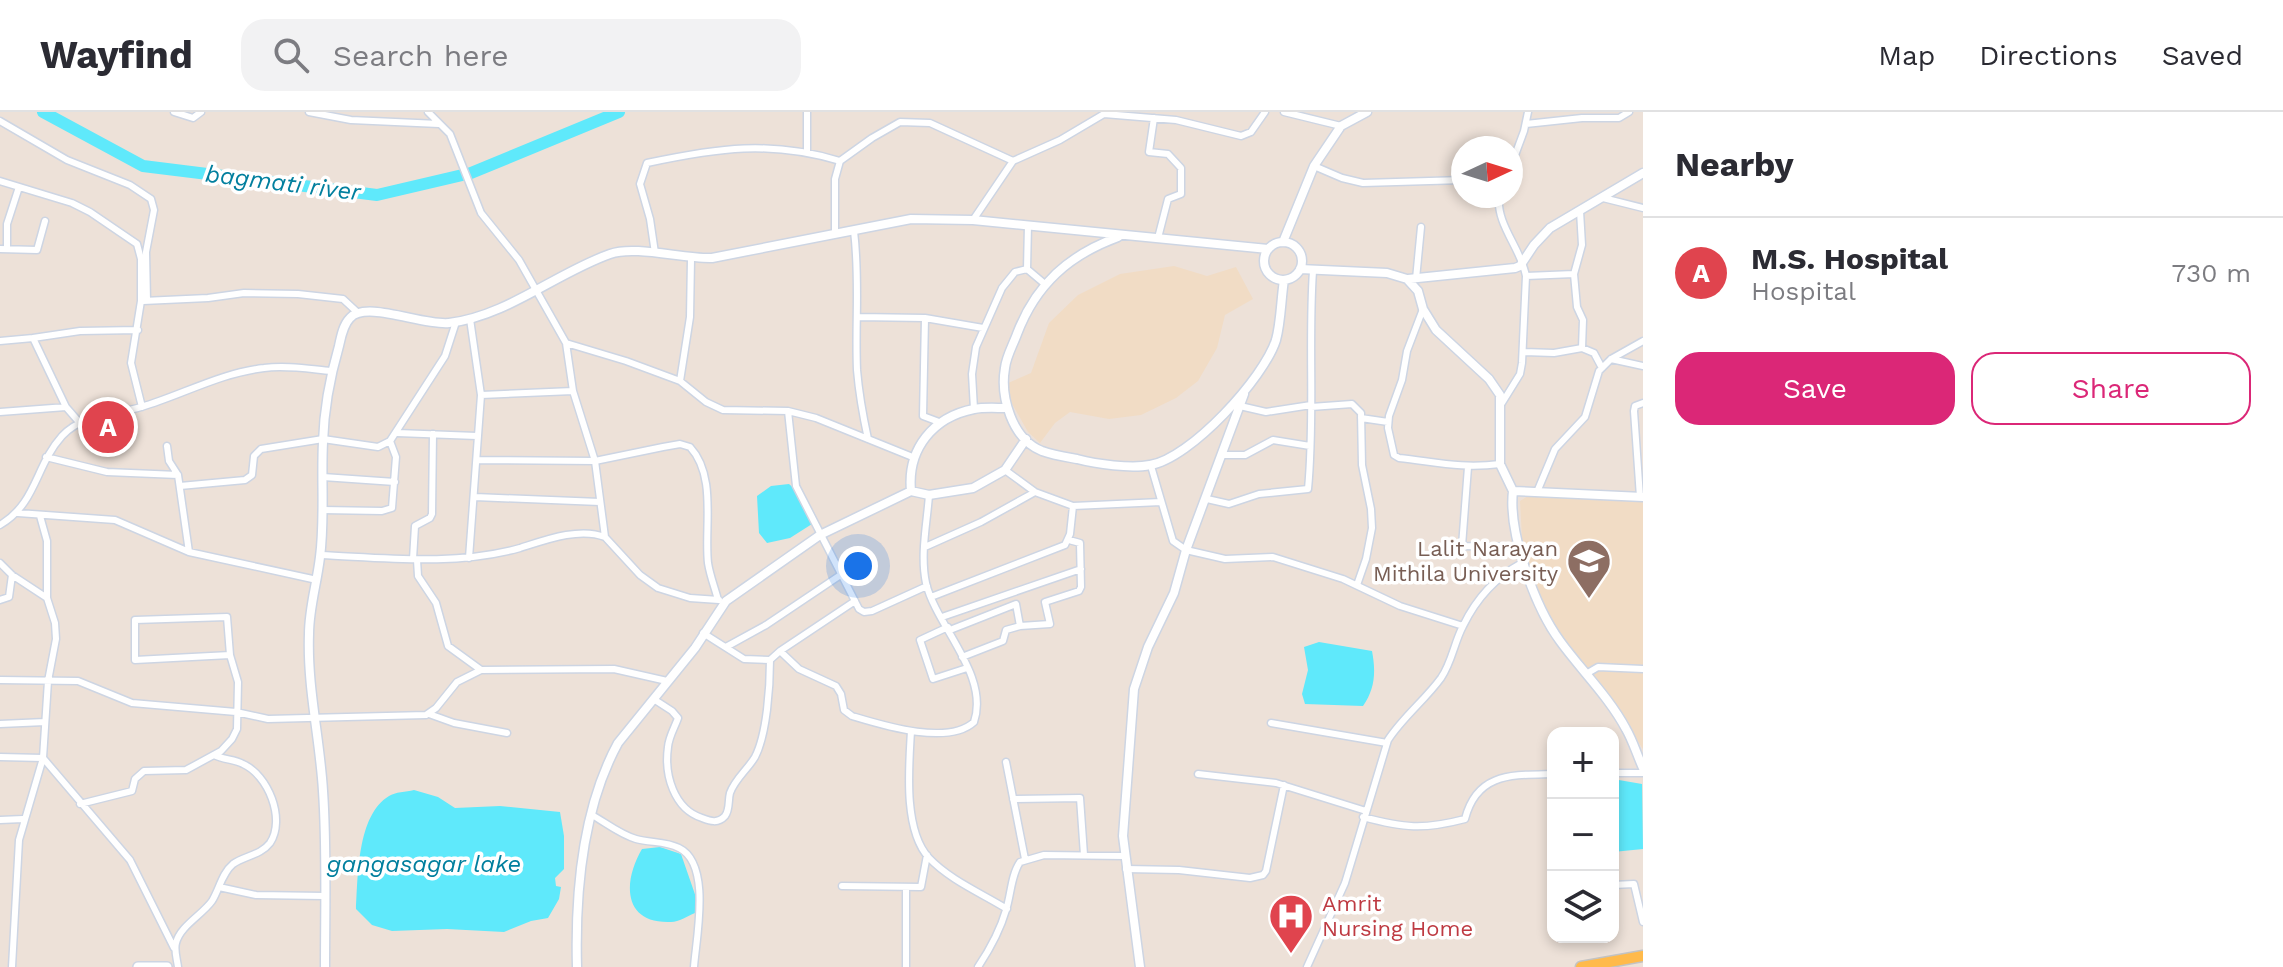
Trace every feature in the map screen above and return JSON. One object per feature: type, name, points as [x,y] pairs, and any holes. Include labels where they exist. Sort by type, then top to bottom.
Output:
[{"type":"main road","points":[[1581,967],[1618,964],[1643,956]]},
{"type":"main road","points":[[138,967],[167,967]]},
{"type":"street","points":[[174,112],[193,118],[201,112]]},
{"type":"street","points":[[309,112],[351,120],[439,124]]},
{"type":"street","points":[[428,112],[450,134],[481,213],[519,260],[566,343],[573,391],[595,461],[605,537],[640,575],[658,588],[690,598],[722,600]]},
{"type":"street","points":[[807,112],[807,151]]},
{"type":"street","points":[[930,123],[933,112]]},
{"type":"street","points":[[973,220],[1013,161],[1060,140],[1104,113],[1206,126],[1241,136],[1251,132],[1265,112]]},
{"type":"street","points":[[1284,112],[1323,116],[1341,126]]},
{"type":"street","points":[[1283,242],[1314,166],[1341,126],[1367,112]]},
{"type":"street","points":[[1522,136],[1528,112]]},
{"type":"street","points":[[1526,124],[1619,118],[1629,112]]},
{"type":"street","points":[[1154,118],[1149,152],[1168,154],[1181,168],[1181,194],[1168,199],[1158,238]]},
{"type":"street","points":[[0,121],[67,160],[130,185],[151,199],[154,210],[146,252],[144,301],[131,363],[142,407]]},
{"type":"street","points":[[835,234],[835,179],[840,161],[891,126],[909,121],[930,123],[1013,161]]},
{"type":"street","points":[[655,253],[640,184],[647,163],[703,151],[745,147],[807,151],[840,161]]},
{"type":"street","points":[[1314,166],[1363,183],[1451,180]]},
{"type":"street","points":[[1300,269],[1387,273],[1411,279],[1460,272],[1509,270],[1520,266],[1550,228],[1643,173]]},
{"type":"street","points":[[0,181],[72,203],[134,241],[140,249],[144,301]]},
{"type":"street","points":[[19,187],[7,224],[4,249],[39,249],[45,221]]},
{"type":"street","points":[[1603,198],[1643,208]]},
{"type":"street","points":[[1500,208],[1503,224],[1523,261],[1526,276],[1520,374],[1502,403]]},
{"type":"street","points":[[1580,211],[1582,245],[1574,274],[1577,307],[1583,320],[1582,348]]},
{"type":"street","points":[[325,967],[324,794],[308,636],[321,555],[323,439],[331,371],[346,323],[357,312],[376,311],[427,323],[456,322],[470,319],[537,289],[612,252],[712,258],[911,219],[973,220],[1268,249]]},
{"type":"street","points":[[1027,269],[1028,225]]},
{"type":"street","points":[[1421,227],[1411,279],[1423,309],[1436,330],[1496,387],[1502,403],[1500,464],[1513,491],[1511,505],[1522,563],[1557,637],[1626,728],[1643,771],[1619,773]]},
{"type":"street","points":[[854,231],[859,271],[859,395],[868,439]]},
{"type":"street","points":[[1121,236],[1090,247],[1056,272],[1026,310],[1005,367],[1006,408],[1026,439],[1040,450],[1092,463],[1151,466],[1182,450],[1209,429],[1246,390]]},
{"type":"street","points":[[1276,243],[1293,245],[1300,253],[1300,269],[1284,280],[1273,277],[1266,269],[1264,259],[1268,249],[1276,243]]},
{"type":"street","points":[[680,381],[690,317],[691,259]]},
{"type":"street","points":[[1027,269],[1046,285]]},
{"type":"street","points":[[974,409],[972,374],[983,328],[1002,288],[1015,272],[1027,269]]},
{"type":"street","points":[[1207,499],[1229,504],[1259,494],[1307,491],[1313,369],[1310,317],[1313,271]]},
{"type":"street","points":[[1526,276],[1574,274]]},
{"type":"street","points":[[1140,967],[1123,836],[1134,689],[1148,647],[1174,593],[1186,550],[1246,390],[1275,341],[1284,280]]},
{"type":"street","points":[[144,301],[260,292],[343,299],[357,312]]},
{"type":"street","points":[[1423,309],[1407,351],[1402,380],[1388,422],[1393,451],[1399,458],[1468,467],[1500,464]]},
{"type":"street","points":[[858,317],[925,318],[983,328]]},
{"type":"street","points":[[925,318],[923,416],[939,422]]},
{"type":"street","points":[[469,558],[481,395],[470,319]]},
{"type":"street","points":[[180,486],[245,480],[252,475],[254,456],[261,449],[323,439],[378,447],[390,441],[445,356],[456,322]]},
{"type":"street","points":[[0,341],[80,331],[138,330]]},
{"type":"street","points":[[33,338],[66,407],[79,422]]},
{"type":"street","points":[[1537,492],[1555,449],[1585,417],[1602,368],[1611,359],[1643,341]]},
{"type":"street","points":[[566,343],[680,381],[706,402],[723,410],[788,411],[816,418],[915,458]]},
{"type":"street","points":[[1523,352],[1554,353],[1582,348],[1594,353],[1602,368]]},
{"type":"street","points":[[1611,359],[1643,366]]},
{"type":"street","points":[[0,525],[18,513],[32,491],[46,457],[60,438],[79,422],[142,407],[198,385],[251,370],[286,367],[331,371]]},
{"type":"street","points":[[481,395],[573,391]]},
{"type":"street","points":[[1513,491],[1642,497],[1634,411],[1635,406],[1643,403]]},
{"type":"street","points":[[1240,406],[1266,412],[1352,404],[1359,409],[1362,465],[1372,528],[1357,585]]},
{"type":"street","points":[[0,412],[66,407]]},
{"type":"street","points":[[911,491],[909,472],[919,446],[939,422],[974,409],[1006,408]]},
{"type":"street","points":[[788,411],[796,486],[861,611],[867,613],[927,586]]},
{"type":"street","points":[[1361,418],[1388,422]]},
{"type":"street","points":[[397,433],[477,436]]},
{"type":"street","points":[[433,434],[432,514],[415,526],[418,576],[436,603],[448,646],[481,670]]},
{"type":"street","points":[[577,967],[576,923],[585,848],[604,774],[618,743],[695,648],[722,600],[820,535],[911,491],[929,495],[973,488],[1005,470],[1026,439]]},
{"type":"street","points":[[1221,455],[1245,455],[1273,440],[1310,446]]},
{"type":"street","points":[[322,510],[390,510],[393,506],[396,453],[390,441]]},
{"type":"street","points":[[477,460],[595,461],[685,445],[694,451],[709,503],[708,564],[722,600]]},
{"type":"street","points":[[167,446],[169,461],[178,475],[189,552]]},
{"type":"street","points":[[46,457],[107,472],[178,475]]},
{"type":"street","points":[[1151,466],[1173,541],[1186,550],[1225,559],[1273,557],[1357,585],[1400,606],[1463,626]]},
{"type":"street","points":[[1468,467],[1462,546],[1520,547]]},
{"type":"street","points":[[1005,470],[1035,492],[1073,506],[1161,502]]},
{"type":"street","points":[[323,477],[395,482]]},
{"type":"street","points":[[925,547],[981,522],[1035,492]]},
{"type":"street","points":[[780,651],[799,669],[836,686],[844,710],[852,716],[911,731],[951,733],[962,731],[974,722],[977,704],[967,668],[927,586],[925,547],[929,495]]},
{"type":"street","points":[[475,497],[600,502]]},
{"type":"street","points":[[931,597],[1059,549],[1069,540],[1073,506]]},
{"type":"street","points":[[18,513],[115,520],[189,552],[317,580]]},
{"type":"street","points":[[12,967],[19,840],[43,758],[48,681],[56,631],[47,598],[47,541],[40,516]]},
{"type":"street","points":[[321,555],[415,560],[469,558],[581,534],[605,537]]},
{"type":"street","points":[[962,657],[1003,641],[1006,630],[1050,624],[1045,602],[1079,591],[1081,587],[1080,543],[1069,540]]},
{"type":"street","points":[[0,563],[12,575],[47,598]]},
{"type":"street","points":[[1307,967],[1345,883],[1387,743],[1397,726],[1441,678],[1463,626],[1484,592],[1522,563]]},
{"type":"street","points":[[942,617],[1081,569]]},
{"type":"street","points":[[726,647],[766,625],[842,574]]},
{"type":"street","points":[[0,600],[9,597],[12,575]]},
{"type":"street","points":[[703,633],[744,659],[770,660],[855,601]]},
{"type":"street","points":[[967,668],[933,679],[920,640],[1016,604],[1020,626]]},
{"type":"street","points":[[80,804],[133,790],[135,779],[144,771],[186,770],[228,745],[237,729],[238,682],[230,655],[227,617],[135,620],[135,660],[230,655]]},
{"type":"street","points":[[655,700],[678,718],[668,744],[667,759],[675,795],[684,810],[716,821],[726,816],[732,789],[752,762],[760,744],[770,660]]},
{"type":"street","points":[[1586,674],[1598,667],[1643,669]]},
{"type":"street","points":[[429,714],[457,682],[481,670],[614,669],[667,681]]},
{"type":"street","points":[[0,680],[78,681],[132,703],[236,712],[268,719],[412,717],[429,714],[454,723],[507,733]]},
{"type":"street","points":[[0,724],[45,722]]},
{"type":"street","points":[[1271,723],[1387,743]]},
{"type":"street","points":[[911,731],[910,801],[917,834],[927,855],[945,872],[1007,909]]},
{"type":"street","points":[[178,967],[178,937],[203,912],[234,863],[263,850],[270,843],[276,825],[274,807],[266,786],[243,764],[214,755]]},
{"type":"street","points":[[0,757],[43,758],[130,860],[176,951]]},
{"type":"street","points":[[1006,762],[1025,859]]},
{"type":"street","points":[[1198,774],[1284,785],[1401,827],[1440,826],[1465,819],[1469,801],[1499,777],[1547,774]]},
{"type":"street","points":[[1126,869],[1179,870],[1237,877],[1263,875],[1284,785]]},
{"type":"street","points":[[1013,799],[1080,798],[1084,855]]},
{"type":"street","points":[[592,815],[629,837],[678,847],[690,858],[696,871],[700,904],[694,967]]},
{"type":"street","points":[[0,820],[23,819]]},
{"type":"street","points":[[842,886],[906,888],[923,885],[927,855]]},
{"type":"street","points":[[978,967],[998,933],[1007,909],[1015,869],[1020,862],[1044,855],[1125,856]]},
{"type":"street","points":[[1619,885],[1634,884],[1643,922]]},
{"type":"street","points":[[219,887],[256,895],[324,896]]},
{"type":"street","points":[[906,888],[906,967]]},
{"type":"shaded area","points":[[1174,266],[1207,276],[1236,267],[1253,299],[1225,315],[1217,348],[1198,381],[1176,398],[1141,415],[1109,419],[1070,412],[1055,423],[1040,443],[1028,432],[1010,400],[1008,383],[1031,373],[1049,323],[1078,295],[1120,274]]},
{"type":"shaded area","name":"Lalit Narayan Mithila University","points":[[1528,496],[1643,501],[1643,749],[1593,675],[1547,625],[1524,575],[1520,501]]},
{"type":"water","points":[[789,484],[800,494],[812,524],[790,538],[767,543],[759,533],[757,496],[771,486]]},
{"type":"water","points":[[1319,642],[1372,651],[1374,680],[1363,706],[1305,704],[1302,694],[1308,670],[1304,647]]},
{"type":"water","points":[[1619,780],[1642,784],[1643,849],[1619,851]]},
{"type":"water","name":"gangasagar lake","points":[[414,790],[438,797],[455,808],[500,806],[560,812],[564,869],[555,878],[556,886],[561,887],[559,899],[548,918],[504,932],[447,929],[392,931],[372,925],[356,909],[365,832],[378,805],[389,796]]},
{"type":"water","points":[[660,847],[681,854],[698,903],[695,913],[674,922],[655,921],[643,916],[631,898],[632,874],[642,849]]},
{"type":"waterway","name":"bagmati river","points":[[43,112],[143,166],[377,195],[471,173],[619,112]]},
{"type":"place","name":"M.S. Hospital","points":[[108,427]]},
{"type":"place","name":"Lalit Narayan Mithila University","points":[[1589,600]]},
{"type":"place","name":"Amrit Nursing Home","points":[[1291,955]]}]
